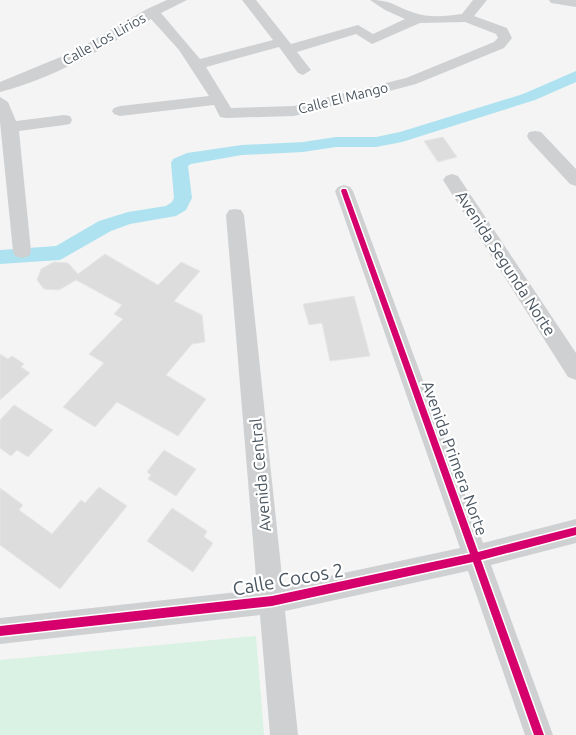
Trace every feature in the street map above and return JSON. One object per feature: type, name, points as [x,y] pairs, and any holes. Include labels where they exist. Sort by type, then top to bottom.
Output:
[{"type":"street","name":"Calle Los Lirios","points":[[0,87],[20,81],[80,54],[152,12],[180,0]]},
{"type":"street","points":[[249,0],[303,70]]},
{"type":"street","points":[[377,0],[402,16],[417,20],[447,21],[466,18],[480,0]]},
{"type":"street","points":[[556,0],[576,3]]},
{"type":"street","points":[[120,111],[223,106],[198,64],[166,25],[152,12]]},
{"type":"street","name":"Calle El Mango","points":[[223,106],[294,111],[411,81],[499,45],[505,38],[502,31],[466,18]]},
{"type":"street","points":[[198,64],[358,29],[372,40],[417,20]]},
{"type":"street","points":[[0,102],[10,127],[22,251]]},
{"type":"street","points":[[10,127],[64,120]]},
{"type":"street","points":[[535,136],[576,180]]},
{"type":"street","name":"Avenida Segunda Norte","points":[[452,180],[576,372]]},
{"type":"street","name":"Avenida Primera Norte","points":[[344,190],[539,735]]},
{"type":"street","name":"Avenida Central","points":[[235,215],[284,735]]},
{"type":"street","name":"Calle Cocos 2","points":[[0,631],[272,601],[476,557],[576,531]]},
{"type":"green space","points":[[256,636],[264,735],[0,735],[0,660]]},
{"type":"building","points":[[443,137],[457,157],[438,162],[424,141]]},
{"type":"building","points":[[105,254],[158,285],[181,262],[200,271],[174,301],[202,315],[205,342],[192,344],[166,375],[206,399],[178,436],[117,402],[95,427],[63,407],[104,363],[89,354],[123,319],[114,314],[122,305],[76,280],[59,290],[44,289],[37,280],[41,269],[54,262],[68,263],[78,274]]},
{"type":"building","points":[[354,296],[370,356],[330,361],[322,323],[309,325],[303,304]]},
{"type":"building","points":[[0,354],[8,359],[12,356],[24,364],[21,367],[30,373],[0,400]]},
{"type":"building","points":[[14,405],[53,430],[28,457],[17,450],[11,456],[0,448],[0,420]]},
{"type":"building","points":[[164,450],[196,469],[176,496],[148,479],[151,475],[147,472]]},
{"type":"building","points":[[99,487],[127,506],[60,589],[0,545],[0,488],[23,505],[19,510],[52,534],[81,500],[85,503]]},
{"type":"building","points":[[172,508],[207,531],[204,537],[213,543],[193,572],[147,541]]},
{"type":"waterway","points":[[0,257],[60,253],[105,226],[128,218],[170,212],[180,206],[183,198],[179,163],[187,159],[242,150],[303,147],[336,142],[376,142],[402,137],[529,97],[576,76]]},
{"type":"cycle path","points":[[344,191],[539,735]]},
{"type":"cycle path","points":[[0,631],[272,601],[476,557],[576,531]]}]
